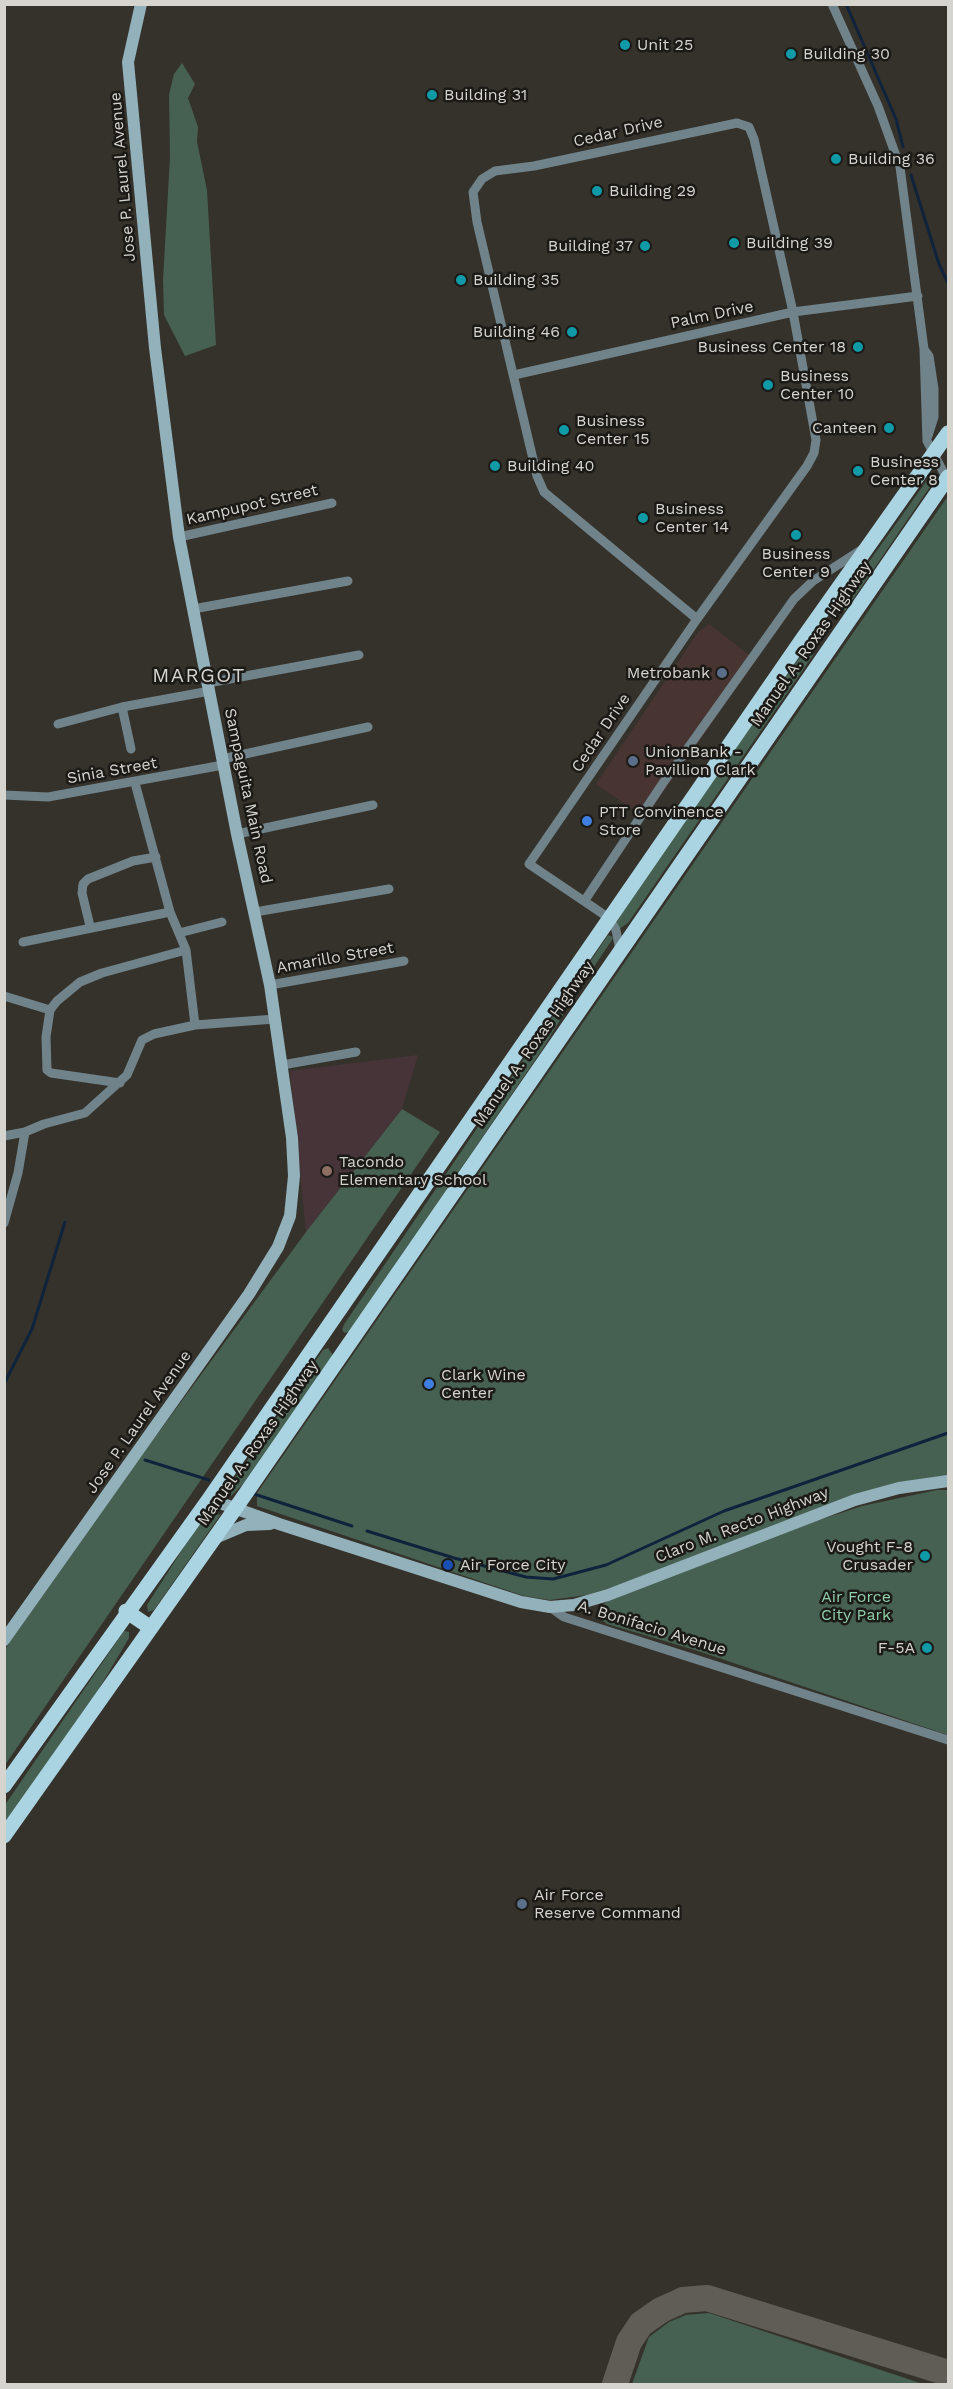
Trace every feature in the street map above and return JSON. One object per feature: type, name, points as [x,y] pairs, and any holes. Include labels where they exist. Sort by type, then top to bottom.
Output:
[{"type":"main road","name":"Manuel A. Roxas Highway","points":[[4,1786],[126,1611],[209,1499],[870,544],[930,447],[948,433]]},
{"type":"main road","name":"Manuel A. Roxas Highway","points":[[4,1836],[235,1509],[948,478]]},
{"type":"main road","points":[[326,1329],[349,1344]]},
{"type":"main road","points":[[126,1611],[151,1628]]},
{"type":"street","name":"Jose P. Laurel Avenue","points":[[141,4],[128,62],[155,348]]},
{"type":"street","points":[[832,4],[878,106],[900,167],[924,349],[929,356],[934,389],[934,417],[930,447],[948,478]]},
{"type":"street","name":"Cedar Drive","points":[[585,900],[529,864],[814,453],[816,440],[794,312],[754,139],[749,127],[737,123],[703,128],[534,166],[495,171],[482,179],[473,192],[473,204],[537,476],[544,492],[697,619]]},
{"type":"street","name":"Palm Drive","points":[[514,375],[794,312],[918,296]]},
{"type":"street","name":"Sampaguita Main Road","points":[[155,348],[179,537],[237,834],[270,985],[282,1065],[294,1176],[290,1216]]},
{"type":"street","name":"Kampupot Street","points":[[179,537],[332,503]]},
{"type":"street","points":[[620,951],[616,930],[609,918],[585,900],[663,783],[794,599],[813,581],[870,544]]},
{"type":"street","points":[[193,609],[348,581]]},
{"type":"street","points":[[58,724],[209,687],[360,655]]},
{"type":"street","points":[[122,707],[131,749]]},
{"type":"street","name":"Sinia Street","points":[[4,795],[48,797],[135,783],[368,727]]},
{"type":"street","points":[[135,783],[170,912],[186,950],[195,1025]]},
{"type":"street","points":[[237,834],[373,805]]},
{"type":"street","points":[[90,926],[82,893],[83,884],[88,879],[133,861],[156,857]]},
{"type":"street","points":[[255,912],[388,889]]},
{"type":"street","points":[[23,942],[90,926],[170,912]]},
{"type":"street","points":[[179,933],[222,922]]},
{"type":"street","points":[[120,1083],[51,1073],[47,1070],[46,1037],[51,1010],[57,1001],[80,982],[102,973],[186,950]]},
{"type":"street","name":"Amarillo Street","points":[[270,985],[404,961]]},
{"type":"street","points":[[4,996],[51,1010]]},
{"type":"street","points":[[4,1136],[25,1132],[44,1124],[85,1113],[127,1076],[142,1040],[169,1030],[195,1025],[275,1019]]},
{"type":"street","points":[[282,1065],[356,1052]]},
{"type":"street","points":[[4,1223],[18,1173],[25,1132]]},
{"type":"street","name":"Jose P. Laurel Avenue","points":[[4,1641],[249,1294],[278,1247],[290,1216]]},
{"type":"street","name":"Claro M. Recto Highway","points":[[550,1607],[574,1605],[608,1595],[855,1500],[899,1488],[948,1481]]},
{"type":"street","name":"A. Bonifacio Avenue","points":[[209,1499],[521,1602],[550,1607],[564,1617],[948,1740]]},
{"type":"street","name":"A. Bonifacio Avenue","points":[[213,1538],[246,1525],[279,1524]]},
{"type":"shaded area","points":[[709,624],[756,660],[645,818],[596,784],[698,632]]},
{"type":"shaded area","name":"Tacondo Elementary School","points":[[418,1055],[402,1109],[306,1232],[290,1071]]},
{"type":"green space","points":[[182,63],[195,84],[188,98],[198,127],[197,142],[207,190],[216,345],[185,356],[164,315],[163,280],[170,157],[169,95],[174,74]]},
{"type":"green space","points":[[933,476],[934,481],[845,611],[838,605],[928,479]]},
{"type":"green space","points":[[948,496],[948,1476],[767,1528],[616,1586],[587,1595],[550,1600],[524,1596],[257,1506],[257,1493]]},
{"type":"green space","points":[[806,649],[814,654],[628,923],[619,929],[616,922],[724,761]]},
{"type":"green space","points":[[608,935],[613,937],[612,940],[573,998],[544,1047],[349,1332],[344,1333],[342,1329],[345,1323]]},
{"type":"green space","points":[[402,1109],[440,1132],[5,1765],[5,1649],[139,1459],[306,1232]]},
{"type":"green space","points":[[328,1348],[333,1355],[245,1482],[231,1496],[231,1484],[323,1350]]},
{"type":"green space","name":"Air Force City Park","points":[[937,1490],[948,1490],[948,1735],[695,1650],[607,1624],[597,1616],[599,1608],[606,1602],[761,1539],[862,1506]]},
{"type":"green space","points":[[221,1514],[154,1610],[148,1612],[147,1605],[198,1525],[210,1516]]},
{"type":"green space","points":[[124,1631],[129,1632],[129,1638],[97,1692],[5,1822],[5,1805]]},
{"type":"green space","points":[[709,2313],[923,2384],[632,2384],[649,2337],[669,2322],[686,2315]]},
{"type":"waterway","points":[[846,4],[896,119],[903,147]]},
{"type":"waterway","points":[[911,175],[939,264],[948,283]]},
{"type":"waterway","points":[[4,1384],[32,1329],[65,1222]]},
{"type":"waterway","points":[[367,1531],[526,1577],[553,1579],[606,1565],[724,1511],[948,1433]]},
{"type":"waterway","points":[[145,1460],[209,1480]]},
{"type":"waterway","points":[[254,1494],[352,1526]]},
{"type":"taxiway","points":[[615,2384],[629,2342],[641,2324],[661,2310],[683,2300],[707,2298],[948,2373]]},
{"type":"place","name":"Unit 25","points":[[625,45]]},
{"type":"place","name":"Building 30","points":[[791,54]]},
{"type":"place","name":"Building 31","points":[[432,95]]},
{"type":"place","name":"Building 36","points":[[836,159]]},
{"type":"place","name":"Building 29","points":[[597,191]]},
{"type":"place","name":"Building 39","points":[[734,243]]},
{"type":"place","name":"Building 37","points":[[645,246]]},
{"type":"place","name":"Building 35","points":[[461,280]]},
{"type":"place","name":"Building 46","points":[[572,332]]},
{"type":"place","name":"Business Center 18","points":[[858,347]]},
{"type":"place","name":"Business Center 10","points":[[768,385]]},
{"type":"place","name":"Canteen","points":[[889,428]]},
{"type":"place","name":"Business Center 15","points":[[564,430]]},
{"type":"place","name":"Building 40","points":[[495,466]]},
{"type":"place","name":"Business Center 8","points":[[858,471]]},
{"type":"place","name":"Business Center 14","points":[[643,518]]},
{"type":"place","name":"Business Center 9","points":[[796,535]]},
{"type":"place","name":"Metrobank","points":[[722,673]]},
{"type":"place","name":"UnionBank - Pavillion Clark","points":[[633,761]]},
{"type":"place","name":"PTT Convinence Store","points":[[587,821]]},
{"type":"place","name":"Tacondo Elementary School","points":[[327,1171]]},
{"type":"place","name":"Clark Wine Center","points":[[429,1384]]},
{"type":"place","name":"Vought F-8 Crusader","points":[[925,1556]]},
{"type":"place","name":"Air Force City","points":[[448,1565]]},
{"type":"place","name":"F-5A","points":[[927,1648]]},
{"type":"place","name":"Air Force Reserve Command","points":[[522,1904]]},
{"type":"district","name":"MARGOT","points":[[199,676]]}]
